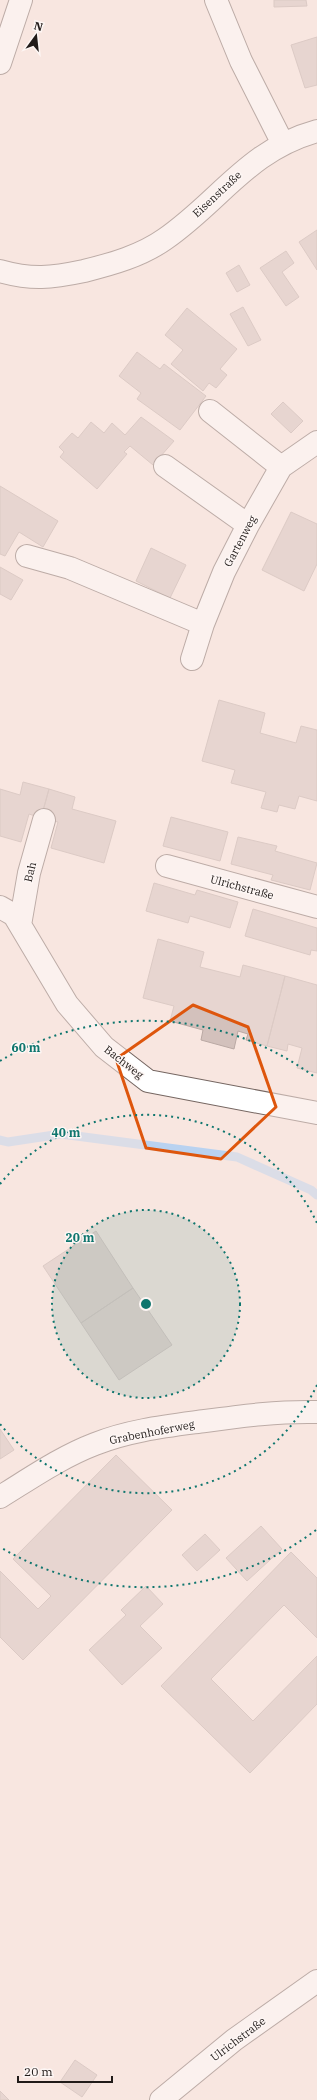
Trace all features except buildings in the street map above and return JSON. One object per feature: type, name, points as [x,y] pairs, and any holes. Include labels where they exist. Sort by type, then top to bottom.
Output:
[{"type":"street","points":[[0,63],[21,0]]},
{"type":"street","points":[[216,0],[241,61],[283,144]]},
{"type":"street","name":"Eisenstraße","points":[[0,271],[16,276],[39,278],[103,266],[136,255],[164,240],[190,220],[236,176],[259,158],[283,144],[317,131]]},
{"type":"street","points":[[210,411],[281,466]]},
{"type":"street","name":"Gartenweg","points":[[192,659],[202,624],[224,572],[281,466],[317,442]]},
{"type":"street","points":[[165,466],[248,525]]},
{"type":"street","points":[[27,556],[70,568],[202,624]]},
{"type":"street","name":"Bah","points":[[20,925],[30,873],[44,820]]},
{"type":"street","name":"Ulrichstraße","points":[[167,866],[317,907]]},
{"type":"street","name":"Bachweg","points":[[0,907],[14,916],[68,1004],[104,1047],[148,1081],[317,1112]]},
{"type":"street","name":"Grabenhoferweg","points":[[0,1497],[74,1453],[126,1434],[162,1427],[266,1413],[317,1412]]},
{"type":"street","name":"Ulrichstraße","points":[[161,2100],[234,2040],[317,1981]]},
{"type":"highlighted area","points":[[193,1005],[248,1027],[276,1107],[221,1159],[146,1148],[116,1059]]},
{"type":"waterway","points":[[0,1140],[8,1142],[61,1134],[237,1157],[311,1190],[317,1195]]}]
